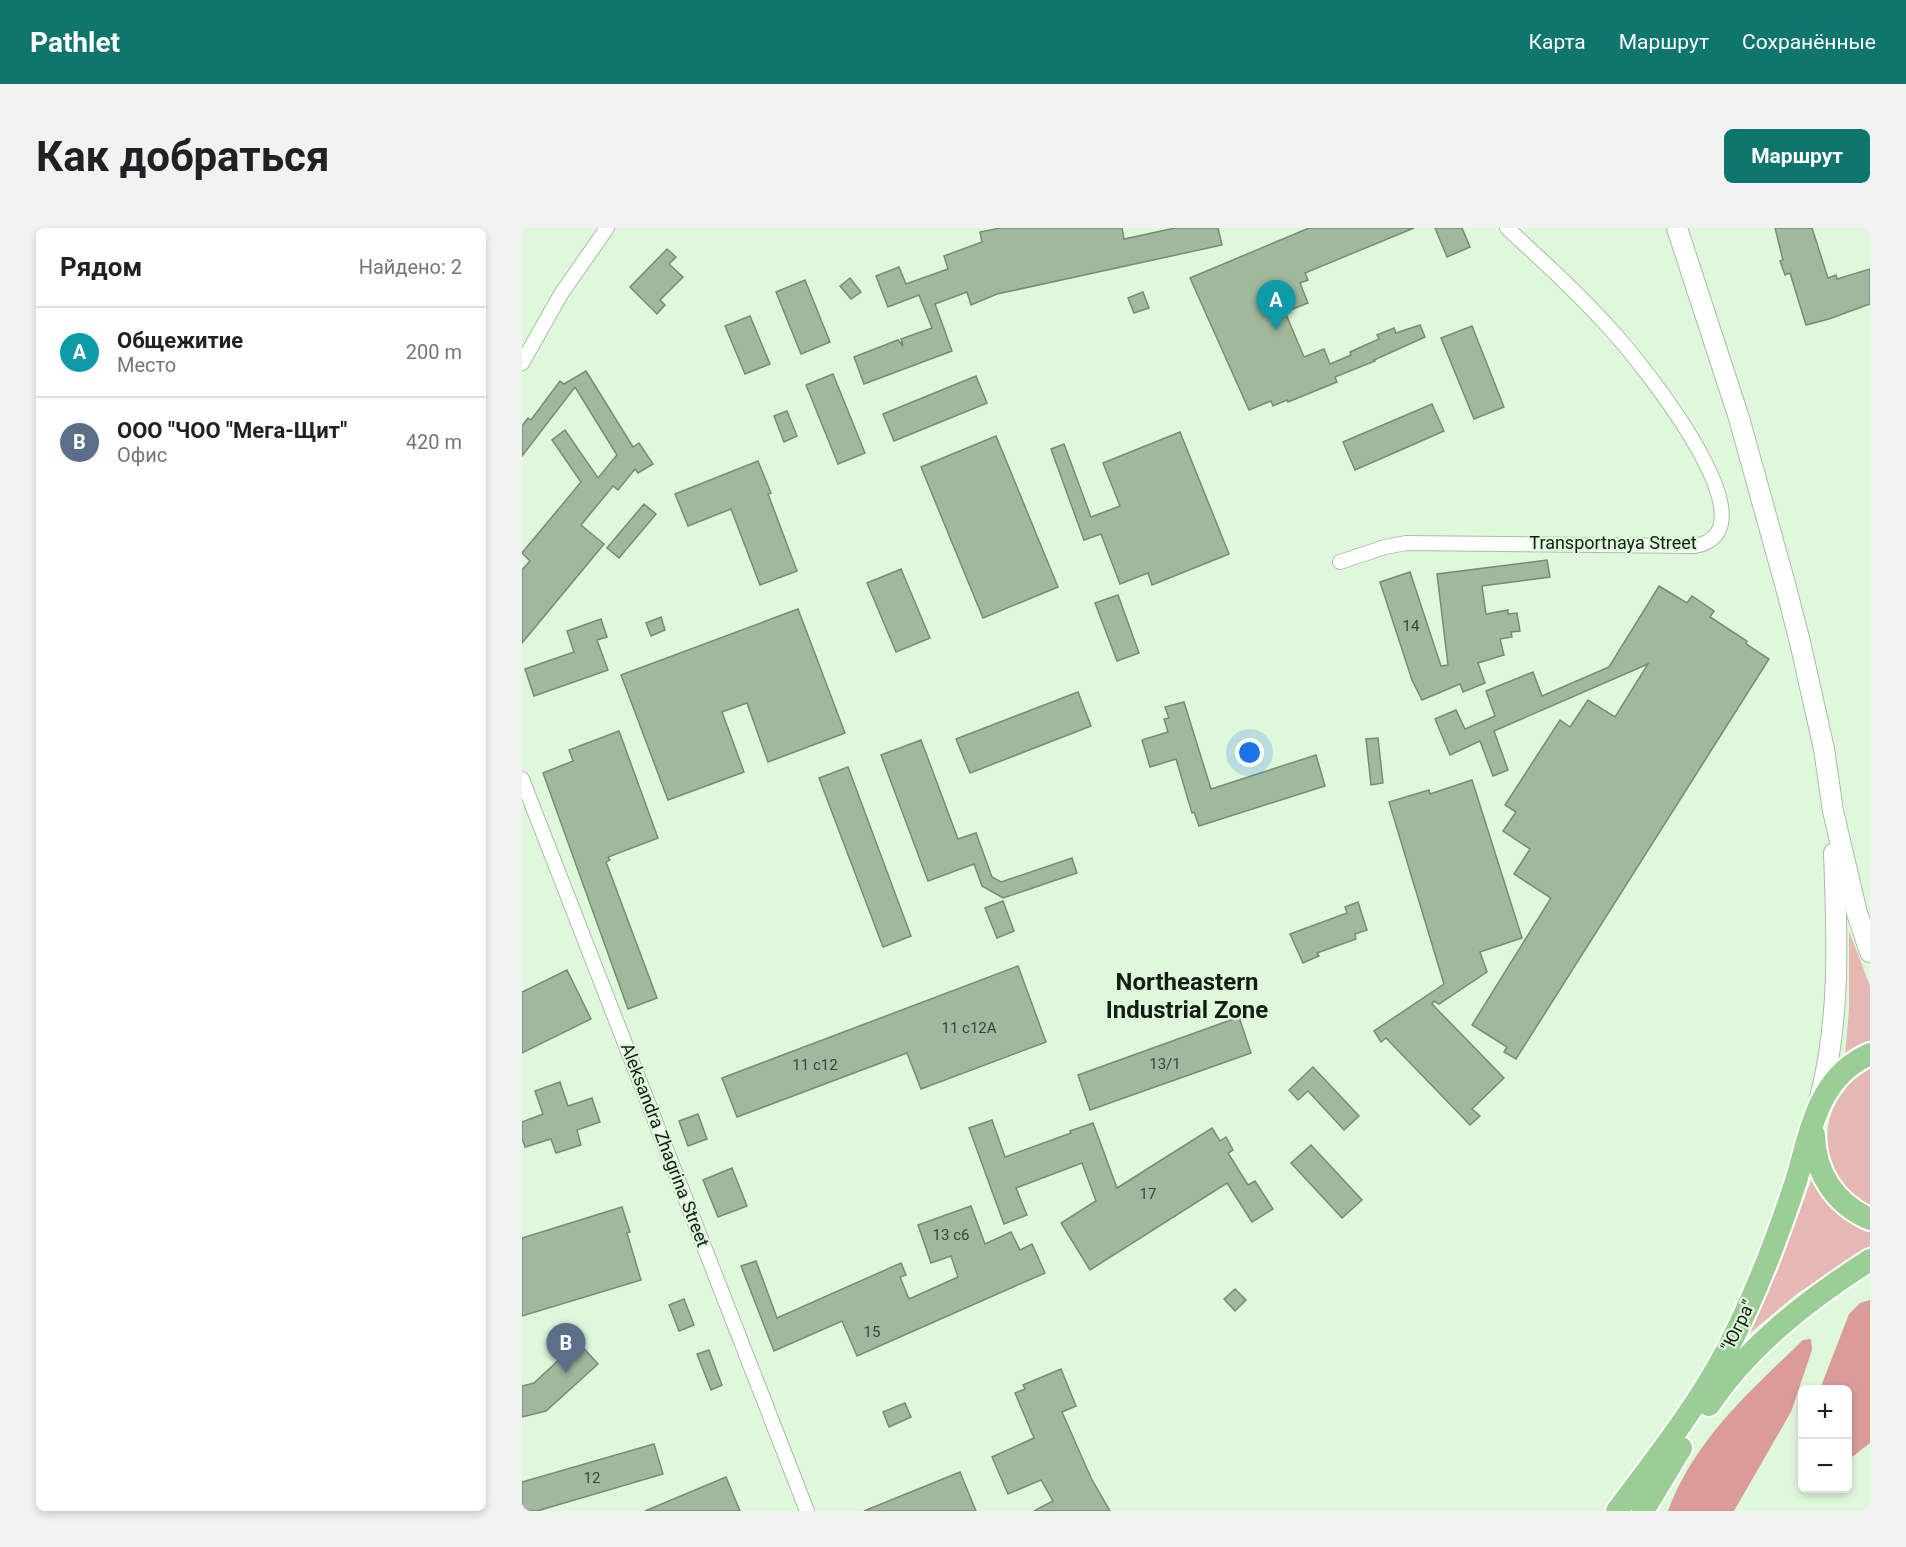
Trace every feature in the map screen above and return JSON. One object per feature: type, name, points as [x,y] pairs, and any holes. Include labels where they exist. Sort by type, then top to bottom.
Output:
[{"type":"highway","name":"\"Югра\"","points":[[1617,1511],[1658,1457],[1726,1351],[1744,1316],[1789,1202],[1823,1097],[1835,1079],[1851,1064],[1870,1054]]},
{"type":"highway","name":"\"Югра\"","points":[[1816,1116],[1814,1146],[1824,1178],[1840,1200],[1870,1219]]},
{"type":"highway","name":"\"Югра\"","points":[[1643,1511],[1670,1465],[1719,1391],[1740,1365],[1789,1319],[1821,1293],[1870,1260]]},
{"type":"main road","points":[[1677,228],[1739,418],[1788,596],[1824,749],[1833,811],[1857,913],[1870,952]]},
{"type":"main road","points":[[1816,1116],[1830,1057],[1836,992],[1833,811]]},
{"type":"street","points":[[522,363],[561,294],[608,228]]},
{"type":"street","name":"Transportnaya Street","points":[[1340,562],[1385,547],[1406,543],[1694,546],[1709,542],[1718,532],[1722,515],[1717,487],[1696,445],[1673,409],[1608,326],[1567,283],[1507,228]]},
{"type":"street","name":"Aleksandra Zhagrina Street","points":[[522,779],[807,1511]]},
{"type":"shaded area","points":[[1849,931],[1870,986],[1870,1043],[1845,1055],[1849,1009]]},
{"type":"shaded area","points":[[1870,1069],[1870,1205],[1851,1192],[1838,1176],[1830,1157],[1827,1137],[1830,1117],[1838,1099],[1852,1082]]},
{"type":"shaded area","points":[[1812,1178],[1870,1230],[1870,1246],[1798,1293],[1749,1334],[1777,1272]]},
{"type":"shaded area","points":[[1870,1300],[1870,1443],[1852,1457],[1852,1385],[1822,1385],[1849,1314],[1860,1303]]},
{"type":"shaded area","points":[[1811,1339],[1812,1350],[1800,1385],[1798,1385],[1791,1412],[1734,1511],[1668,1511],[1679,1485],[1708,1439],[1763,1378],[1803,1340]]},
{"type":"building","points":[[1000,228],[1122,228],[1124,239],[1175,228],[1218,228],[1222,245],[997,294],[971,305],[967,292],[935,304],[952,351],[864,384],[854,357],[898,340],[903,346],[901,339],[932,328],[919,295],[888,307],[876,276],[899,267],[906,284],[948,269],[944,256],[982,242],[980,232]]},
{"type":"building","points":[[1309,228],[1414,228],[1305,273],[1308,280],[1300,283],[1308,303],[1285,312],[1304,357],[1324,349],[1330,364],[1351,355],[1350,352],[1379,339],[1377,335],[1394,328],[1396,333],[1420,325],[1425,337],[1335,377],[1337,382],[1288,402],[1287,400],[1273,406],[1271,401],[1249,410],[1190,278]]},
{"type":"building","points":[[1435,228],[1462,228],[1470,247],[1447,257]]},
{"type":"building","points":[[1775,228],[1812,228],[1828,278],[1836,275],[1837,279],[1870,269],[1870,304],[1806,325],[1790,273],[1785,275],[1780,261],[1783,260]]},
{"type":"building","points":[[667,249],[676,257],[669,264],[683,277],[660,300],[665,305],[657,314],[630,287]]},
{"type":"building","points":[[850,278],[861,292],[851,299],[840,286]]},
{"type":"building","points":[[805,280],[830,342],[801,354],[776,292]]},
{"type":"building","points":[[1143,292],[1149,308],[1134,313],[1128,298]]},
{"type":"building","points":[[750,316],[770,364],[745,374],[725,326]]},
{"type":"building","points":[[1472,326],[1504,407],[1474,419],[1441,338]]},
{"type":"building","points":[[586,371],[633,447],[639,443],[653,464],[638,473],[635,469],[618,490],[613,486],[581,525],[604,544],[522,643],[522,570],[530,561],[522,553],[581,482],[552,440],[565,430],[598,478],[617,455],[575,387],[522,456],[522,426],[528,418],[531,420],[560,381],[564,384]]},
{"type":"building","points":[[833,374],[865,453],[838,464],[806,385]]},
{"type":"building","points":[[976,376],[987,403],[894,441],[883,414]]},
{"type":"building","points":[[1432,404],[1444,431],[1355,470],[1343,442]]},
{"type":"building","points":[[787,411],[797,436],[784,442],[774,416]]},
{"type":"building","points":[[1180,432],[1229,554],[1152,585],[1148,573],[1120,584],[1101,534],[1084,540],[1051,449],[1064,444],[1091,517],[1120,506],[1103,463]]},
{"type":"building","points":[[996,436],[1058,587],[983,618],[921,467]]},
{"type":"building","points":[[758,461],[797,571],[760,585],[731,509],[688,526],[675,494]]},
{"type":"building","points":[[644,504],[656,514],[619,558],[607,548]]},
{"type":"building","points":[[1547,560],[1550,577],[1482,586],[1486,614],[1508,610],[1508,614],[1517,613],[1520,631],[1511,632],[1512,637],[1500,639],[1504,655],[1478,663],[1485,683],[1463,692],[1460,684],[1422,700],[1412,680],[1380,582],[1410,572],[1441,666],[1448,665],[1437,574]]},
{"type":"building","points":[[901,569],[930,638],[896,652],[867,583]]},
{"type":"building","points":[[1659,586],[1687,603],[1692,596],[1714,611],[1710,617],[1747,641],[1746,644],[1769,659],[1516,1059],[1504,1052],[1507,1047],[1472,1025],[1551,898],[1514,874],[1530,849],[1503,831],[1516,812],[1505,805],[1560,720],[1570,727],[1588,700],[1615,717],[1648,664],[1494,731],[1508,770],[1493,776],[1480,741],[1450,755],[1435,719],[1456,710],[1465,729],[1495,716],[1486,691],[1533,672],[1542,696],[1609,667]]},
{"type":"building","points":[[1118,595],[1139,653],[1117,661],[1095,603]]},
{"type":"building","points":[[798,609],[845,733],[768,762],[747,703],[722,712],[744,772],[668,800],[621,675]]},
{"type":"building","points":[[661,617],[665,630],[651,636],[646,623]]},
{"type":"building","points":[[601,619],[607,637],[597,640],[608,670],[534,696],[525,669],[574,652],[567,631]]},
{"type":"building","points":[[1078,692],[1091,726],[970,773],[956,739]]},
{"type":"building","points":[[1184,702],[1211,789],[1316,755],[1325,786],[1199,826],[1194,812],[1192,813],[1176,759],[1150,767],[1142,740],[1168,732],[1164,719],[1169,718],[1165,707]]},
{"type":"building","points":[[619,731],[658,838],[608,857],[610,860],[606,862],[657,998],[628,1009],[543,773],[573,761],[569,750]]},
{"type":"building","points":[[1378,738],[1383,783],[1371,785],[1366,739]]},
{"type":"building","points":[[921,740],[958,839],[976,833],[992,877],[1001,882],[1072,858],[1077,873],[1003,898],[982,886],[974,864],[928,881],[881,755]]},
{"type":"building","points":[[848,767],[911,936],[883,947],[819,778]]},
{"type":"building","points":[[1472,780],[1522,938],[1480,952],[1487,972],[1439,1004],[1434,1001],[1432,1004],[1504,1078],[1472,1109],[1480,1116],[1470,1125],[1386,1038],[1381,1042],[1374,1031],[1444,984],[1389,802],[1429,790],[1430,794]]},
{"type":"building","points":[[1003,901],[1014,931],[997,938],[985,908]]},
{"type":"building","points":[[1358,902],[1367,930],[1355,934],[1356,939],[1317,953],[1319,956],[1303,963],[1290,934],[1347,913],[1345,907]]},
{"type":"building","points":[[1018,966],[1046,1042],[921,1089],[907,1053],[737,1117],[722,1078]]},
{"type":"building","points":[[567,970],[591,1019],[522,1053],[522,992]]},
{"type":"building","points":[[1239,1017],[1251,1053],[1090,1110],[1078,1075]]},
{"type":"building","points":[[1313,1067],[1359,1116],[1344,1130],[1308,1091],[1298,1100],[1289,1090]]},
{"type":"building","points":[[560,1082],[568,1106],[592,1098],[600,1122],[577,1130],[581,1145],[556,1153],[551,1139],[525,1147],[522,1138],[522,1122],[543,1114],[535,1091]]},
{"type":"building","points":[[698,1114],[707,1139],[688,1146],[679,1121]]},
{"type":"building","points":[[992,1120],[1005,1157],[1093,1123],[1117,1188],[1212,1128],[1220,1141],[1226,1137],[1233,1150],[1228,1153],[1248,1185],[1255,1181],[1273,1209],[1252,1222],[1227,1183],[1090,1270],[1061,1223],[1096,1201],[1082,1163],[1016,1188],[1027,1215],[1004,1224],[969,1128]]},
{"type":"building","points":[[1311,1145],[1362,1200],[1342,1218],[1291,1163]]},
{"type":"building","points":[[732,1168],[747,1206],[718,1217],[703,1180]]},
{"type":"building","points":[[971,1206],[985,1244],[1011,1232],[1020,1250],[1032,1244],[1045,1273],[857,1356],[842,1321],[774,1351],[741,1266],[756,1261],[777,1318],[901,1263],[906,1275],[900,1277],[909,1299],[958,1277],[951,1256],[931,1263],[918,1225]]},
{"type":"building","points":[[622,1207],[641,1280],[522,1316],[522,1238]]},
{"type":"building","points":[[1235,1289],[1246,1300],[1235,1311],[1224,1299]]},
{"type":"building","points":[[684,1299],[694,1325],[679,1331],[669,1305]]},
{"type":"building","points":[[578,1342],[598,1364],[546,1411],[522,1417],[522,1386],[534,1383]]},
{"type":"building","points":[[709,1350],[722,1385],[711,1390],[697,1354]]},
{"type":"building","points":[[1061,1369],[1076,1406],[1062,1412],[1092,1480],[1110,1511],[1034,1511],[1053,1501],[1041,1480],[1008,1494],[992,1457],[1034,1438],[1015,1393],[1025,1389],[1023,1385]]},
{"type":"building","points":[[905,1403],[911,1417],[889,1427],[883,1412]]},
{"type":"building","points":[[654,1444],[663,1474],[537,1511],[522,1511],[522,1482]]},
{"type":"building","points":[[960,1472],[976,1511],[864,1511]]},
{"type":"building","points":[[726,1477],[740,1511],[645,1511]]},
{"type":"place","name":"Общежитие","points":[[1276,330]]},
{"type":"place","name":"ООО \"ЧОО \"Мега-Щит\"","points":[[566,1373]]},
{"type":"district","name":"Northeastern Industrial Zone","points":[[1187,996]]}]
